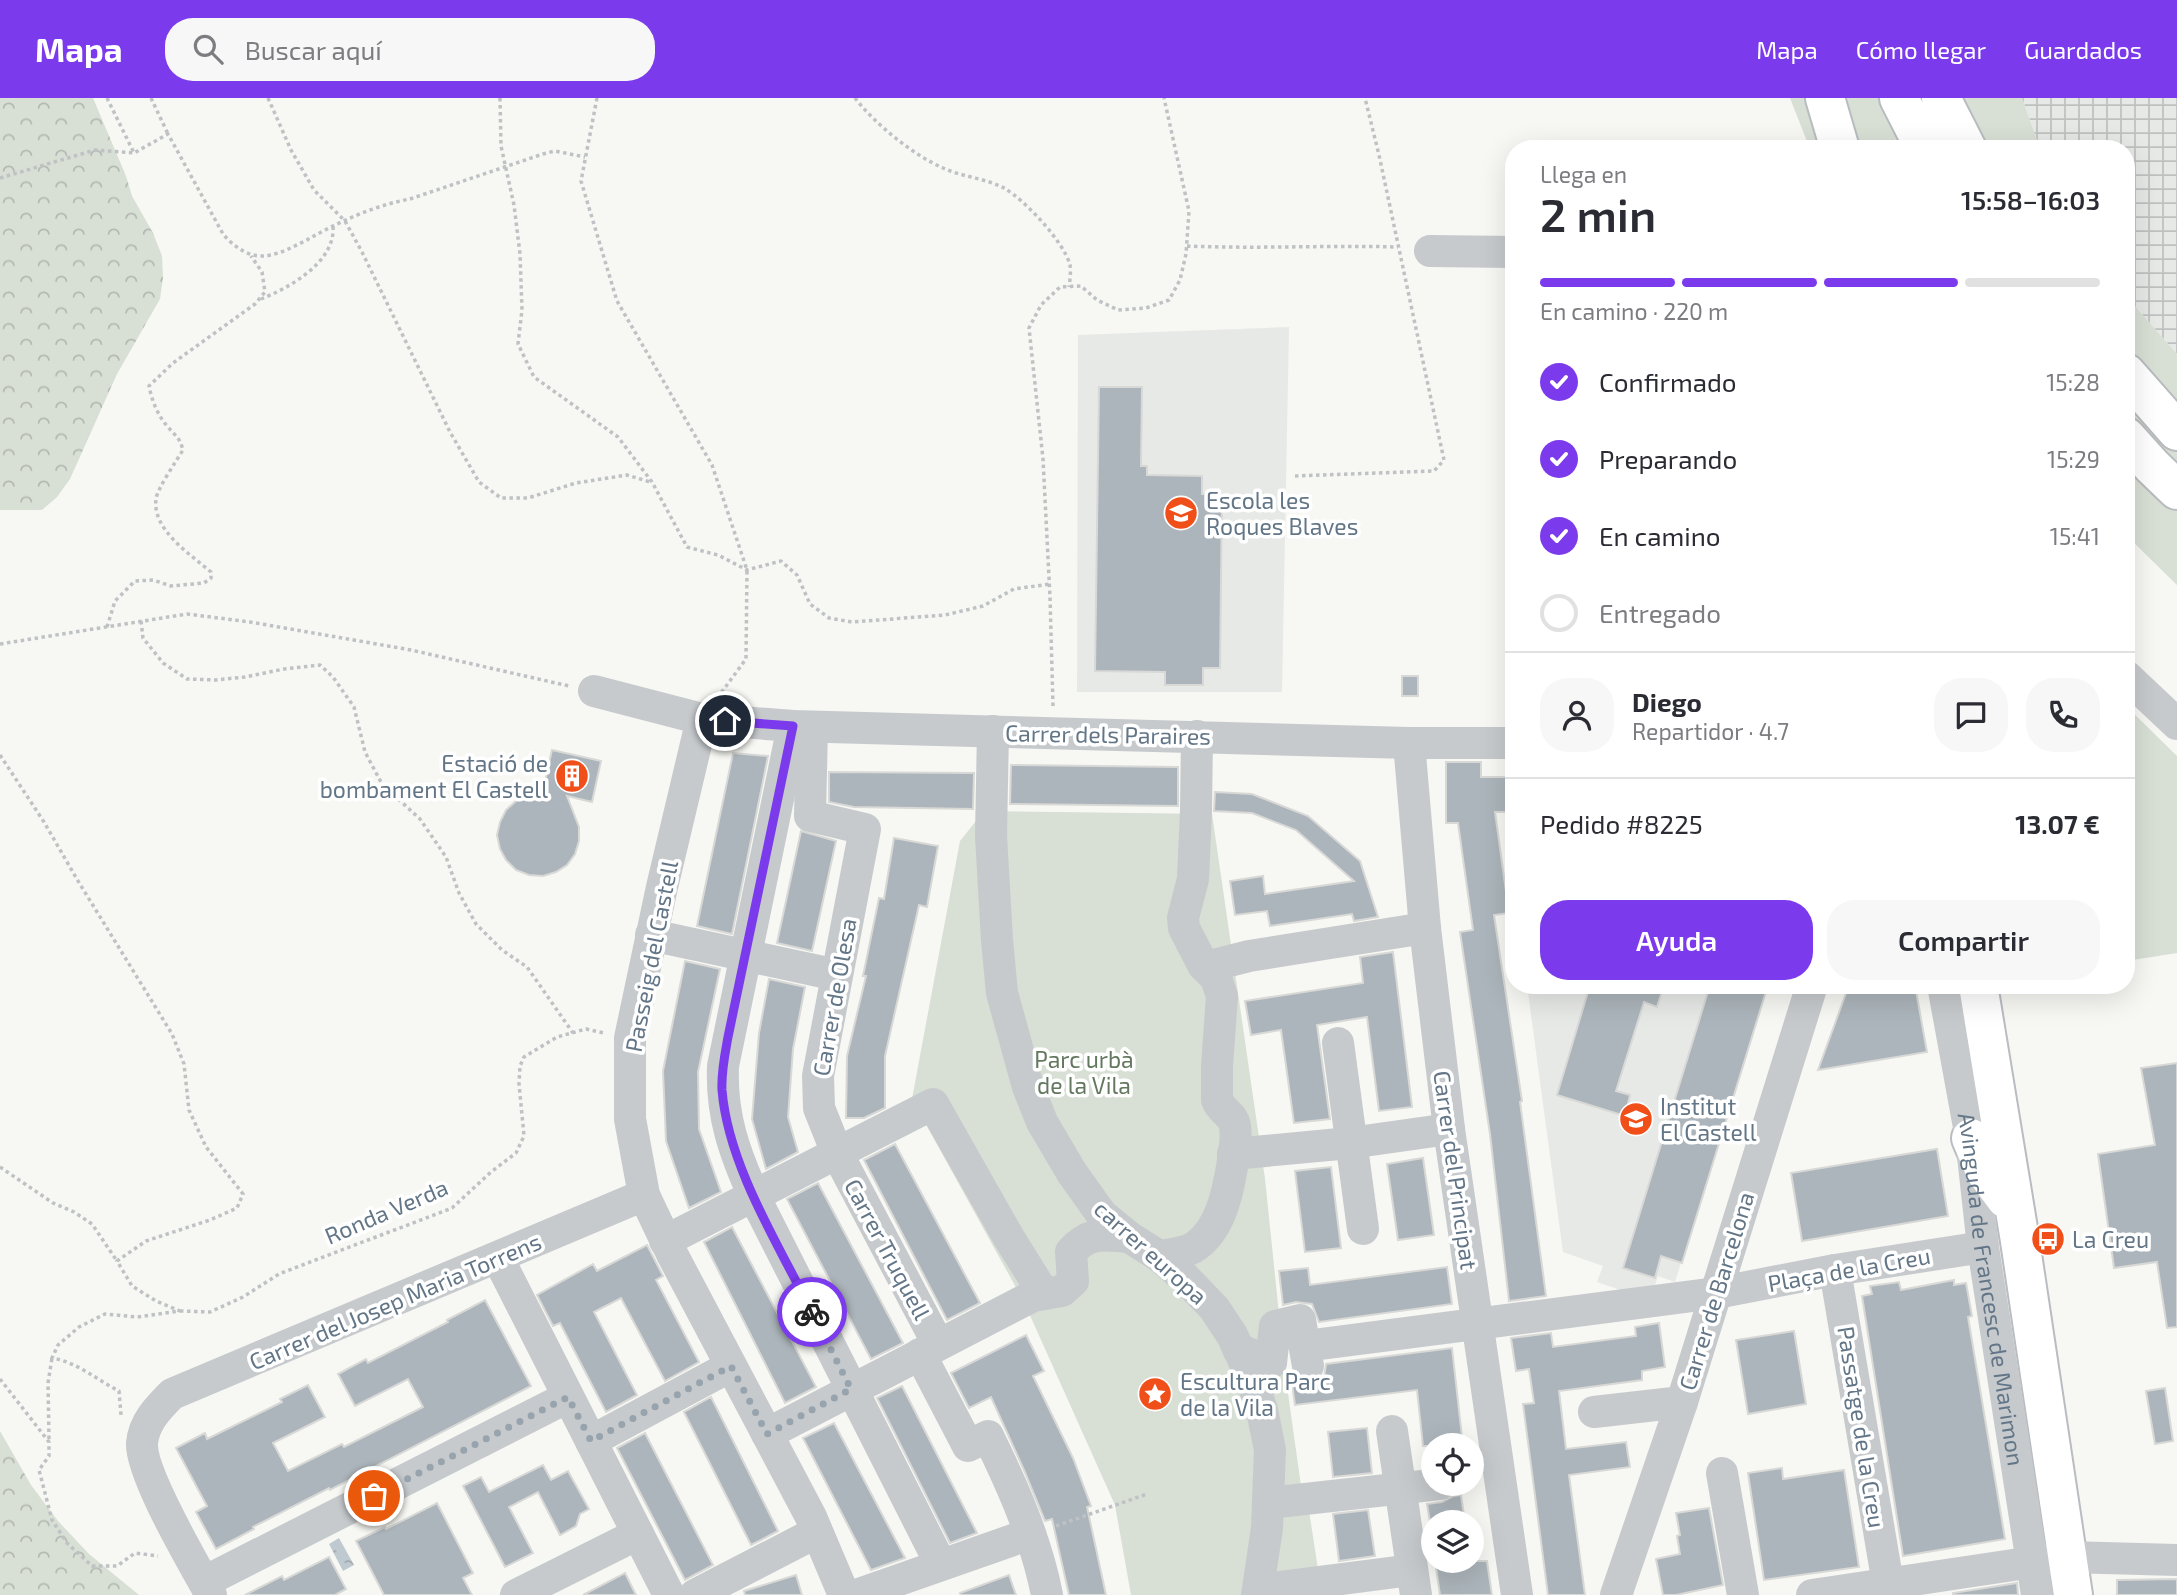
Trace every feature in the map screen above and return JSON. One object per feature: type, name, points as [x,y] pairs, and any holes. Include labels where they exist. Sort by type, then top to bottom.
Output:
[{"type":"main road","points":[[1825,98],[1837,140]]},
{"type":"main road","points":[[1899,98],[1920,140]]},
{"type":"main road","points":[[1941,98],[1962,140]]},
{"type":"main road","points":[[2135,383],[2177,431]]},
{"type":"main road","points":[[2135,446],[2177,490]]},
{"type":"main road","name":"Avinguda de Francesc de Marimon","points":[[1979,994],[2015,1212],[2049,1560],[2073,1595]]},
{"type":"main road","points":[[1971,1138],[1985,1171],[2015,1212]]},
{"type":"street","points":[[1430,251],[1505,251]]},
{"type":"street","points":[[2135,684],[2177,724]]},
{"type":"street","points":[[594,691],[702,719]]},
{"type":"street","name":"Carrer dels Paraires","points":[[702,719],[803,727],[1409,743],[1505,743]]},
{"type":"street","name":"Passeig del Castell","points":[[702,719],[651,935],[630,1038],[630,1119],[644,1195],[665,1241],[817,1532],[844,1595]]},
{"type":"street","points":[[803,727],[745,956],[726,1046],[722,1088],[726,1118],[733,1145],[754,1196],[941,1565]]},
{"type":"street","name":"Carrer de Olesa","points":[[803,727],[810,816],[865,829],[818,1076],[819,1108],[837,1153]]},
{"type":"street","name":"carrer europa","points":[[993,732],[991,836],[1002,993],[1028,1087],[1042,1122],[1072,1173],[1102,1215],[1129,1237],[1160,1256],[1185,1278],[1214,1308],[1232,1335],[1262,1410],[1270,1450],[1268,1516],[1272,1592]]},
{"type":"street","points":[[1160,1256],[1194,1248],[1208,1235],[1221,1212],[1236,1128],[1230,1114],[1217,1100],[1222,996],[1216,978],[1206,967],[1184,928],[1183,918],[1193,879],[1196,736]]},
{"type":"street","name":"Carrer del Principat","points":[[1409,743],[1425,928],[1449,1129],[1477,1323],[1486,1479],[1517,1595]]},
{"type":"street","points":[[1206,967],[1249,956],[1425,928]]},
{"type":"street","points":[[651,935],[837,975]]},
{"type":"street","name":"Carrer de Barcelona","points":[[1616,1595],[1682,1402],[1809,994]]},
{"type":"street","name":"Avinguda de Francesc de Marimon","points":[[1945,994],[1971,1138],[1983,1247],[2049,1560],[2037,1595]]},
{"type":"street","points":[[1338,1043],[1363,1229]]},
{"type":"street","points":[[665,1241],[933,1104],[1009,1238],[1053,1293]]},
{"type":"street","points":[[1233,1154],[1350,1143],[1449,1129]]},
{"type":"street","name":"Carrer Truquell","points":[[837,1153],[929,1349],[968,1446],[988,1436],[1030,1534]]},
{"type":"street","name":"Carrer del Josep Maria Torrens","points":[[136,1417],[172,1394],[644,1195]]},
{"type":"street","points":[[767,1434],[1033,1296],[1053,1293],[1073,1281],[1071,1252],[1090,1236],[1129,1237]]},
{"type":"street","name":"Plaça de la Creu","points":[[1238,1349],[1271,1363],[1275,1326],[1305,1344],[1716,1293],[1835,1270],[1983,1247]]},
{"type":"street","points":[[498,1258],[669,1595]]},
{"type":"street","name":"Passatge de la Creu","points":[[1835,1270],[1888,1584]]},
{"type":"street","points":[[591,1441],[731,1366]]},
{"type":"street","points":[[136,1417],[149,1475],[207,1588],[568,1397]]},
{"type":"street","points":[[1594,1412],[1682,1402]]},
{"type":"street","points":[[1272,1592],[1414,1583],[1392,1431]]},
{"type":"street","points":[[1722,1473],[1743,1595]]},
{"type":"street","points":[[1268,1516],[1421,1486]]},
{"type":"street","points":[[695,1595],[817,1532]]},
{"type":"street","points":[[516,1595],[638,1534]]},
{"type":"street","points":[[856,1595],[1030,1534],[1046,1595]]},
{"type":"street","points":[[1812,1595],[1888,1584],[1947,1585],[2049,1560],[2177,1560]]},
{"type":"path","points":[[107,98],[134,153]]},
{"type":"path","points":[[107,627],[115,601],[135,581],[153,580],[171,586],[204,583],[211,578],[211,572],[172,537],[157,518],[156,497],[183,450],[180,438],[168,428],[151,400],[149,386],[173,363],[265,292],[262,272],[251,256],[229,242],[223,234],[151,98]]},
{"type":"path","points":[[268,98],[291,150],[314,190],[345,221],[450,432],[479,482],[501,498],[528,498],[576,483],[627,475],[652,482]]},
{"type":"path","points":[[500,98],[500,146],[514,205],[520,254],[522,310],[518,344],[534,377],[618,437],[652,482],[687,547],[718,555],[747,569],[781,561],[797,575],[810,604],[829,618],[852,622],[945,615],[983,606],[1014,590],[1050,584]]},
{"type":"path","points":[[597,98],[580,181],[617,301],[712,465],[747,569],[746,659],[702,719]]},
{"type":"path","points":[[855,98],[864,110],[893,136],[923,158],[943,169],[1003,188],[1017,197],[1042,222],[1063,251],[1069,264],[1069,287]]},
{"type":"path","points":[[1054,733],[1043,459],[1030,328],[1041,305],[1060,287],[1081,286],[1097,300],[1118,310],[1146,309],[1169,300],[1180,280],[1187,246],[1189,211],[1164,98]]},
{"type":"path","points":[[1295,476],[1434,471],[1444,460],[1365,98]]},
{"type":"path","points":[[0,178],[95,150],[134,153],[168,134]]},
{"type":"path","points":[[251,256],[266,257],[388,203],[410,199],[555,151],[585,158]]},
{"type":"path","points":[[259,299],[289,286],[315,267],[333,235],[333,226]]},
{"type":"path","points":[[1187,246],[1398,247],[1430,251]]},
{"type":"path","points":[[0,644],[187,614],[411,649],[594,691]]},
{"type":"path","points":[[141,621],[143,638],[163,663],[187,680],[245,677],[284,668],[320,666],[333,677],[354,707],[365,752],[382,784],[420,819],[446,858],[459,893],[476,924],[502,950],[527,967],[573,1033]]},
{"type":"path","points":[[0,755],[44,822],[172,1034],[184,1064],[189,1110],[206,1147],[243,1194],[237,1208],[146,1241],[117,1262]]},
{"type":"path","name":"Ronda Verda","points":[[180,1311],[210,1312],[243,1297],[279,1274],[452,1208],[516,1153],[524,1136],[519,1084],[520,1066],[524,1057],[557,1037],[586,1030],[630,1038]]},
{"type":"path","points":[[0,1167],[53,1203],[92,1224],[132,1286],[156,1301],[180,1311]]},
{"type":"path","points":[[162,1556],[135,1553],[117,1566],[92,1566],[67,1543],[52,1520],[39,1470],[49,1456],[48,1383],[52,1358],[58,1345],[79,1327],[105,1314],[137,1317],[180,1311]]},
{"type":"path","points":[[52,1358],[67,1361],[119,1391],[136,1417]]},
{"type":"path","points":[[0,1379],[49,1442]]},
{"type":"path","points":[[1030,1534],[1147,1494]]},
{"type":"shaded area","points":[[2022,98],[2177,98],[2177,354],[2135,306],[2135,140],[2037,140]]},
{"type":"shaded area","name":"Escola les Roques Blaves","points":[[1289,327],[1282,692],[1077,692],[1078,335]]},
{"type":"shaded area","name":"Institut El Castell","points":[[1528,994],[1765,994],[1675,1282],[1658,1276],[1650,1300],[1597,1282],[1603,1266],[1563,1252]]},
{"type":"green space","points":[[0,98],[93,98],[132,196],[153,233],[162,256],[160,299],[117,374],[70,479],[57,497],[42,510],[0,510]]},
{"type":"green space","points":[[1790,98],[2022,98],[2037,140],[1806,140]]},
{"type":"green space","points":[[2135,306],[2177,354],[2177,585],[2135,544]]},
{"type":"green space","points":[[2135,715],[2177,756],[2177,953],[2135,960]]},
{"type":"green space","name":"Parc urbà de la Vila","points":[[984,811],[1212,814],[1265,1179],[1285,1372],[1301,1486],[1307,1498],[1322,1595],[1131,1595],[1115,1505],[1024,1302],[912,1099],[960,841]]},
{"type":"green space","points":[[0,1431],[31,1485],[58,1521],[89,1554],[139,1595],[0,1595]]},
{"type":"water","points":[[339,1538],[354,1565],[343,1571],[329,1544]]},
{"type":"building","points":[[1099,387],[1142,387],[1141,466],[1147,466],[1147,475],[1202,476],[1202,494],[1222,494],[1220,668],[1203,668],[1203,685],[1165,685],[1165,672],[1095,671]]},
{"type":"building","points":[[1402,676],[1418,676],[1418,696],[1402,696]]},
{"type":"building","points":[[552,750],[601,761],[592,802],[567,796],[579,827],[575,854],[567,865],[556,872],[543,876],[529,875],[516,870],[506,860],[497,835],[506,810],[528,795],[542,794]]},
{"type":"building","points":[[733,753],[768,756],[732,934],[697,926]]},
{"type":"building","points":[[1446,762],[1481,762],[1481,777],[1505,777],[1505,812],[1495,812],[1505,884],[1505,914],[1494,915],[1522,1101],[1520,1102],[1546,1296],[1509,1301],[1490,1134],[1460,932],[1473,930],[1458,823],[1446,823]]},
{"type":"building","points":[[1011,765],[1178,767],[1178,806],[1010,804]]},
{"type":"building","points":[[829,772],[974,773],[973,809],[854,807],[829,802]]},
{"type":"building","points":[[1215,792],[1252,794],[1308,816],[1360,861],[1378,917],[1354,921],[1352,914],[1270,926],[1267,911],[1235,915],[1230,881],[1263,876],[1265,894],[1354,881],[1296,830],[1252,813],[1214,811]]},
{"type":"building","points":[[801,831],[836,841],[812,951],[777,943]]},
{"type":"building","points":[[894,838],[938,846],[927,907],[919,905],[885,1056],[885,1108],[864,1118],[846,1118],[847,1056],[866,976],[863,976],[879,898],[884,899]]},
{"type":"building","points":[[1393,952],[1412,1107],[1379,1111],[1367,1017],[1317,1025],[1330,1119],[1294,1123],[1281,1030],[1251,1035],[1245,1001],[1363,983],[1360,957]]},
{"type":"building","points":[[685,961],[720,969],[698,1072],[699,1129],[721,1192],[689,1208],[666,1141],[663,1071]]},
{"type":"building","points":[[769,979],[805,987],[793,1049],[788,1117],[798,1152],[766,1169],[752,1119],[759,1033]]},
{"type":"building","points":[[1587,994],[1661,994],[1657,1007],[1644,1002],[1616,1091],[1630,1095],[1625,1116],[1557,1095]]},
{"type":"building","points":[[1707,994],[1765,994],[1682,1263],[1661,1256],[1655,1278],[1623,1268]]},
{"type":"building","points":[[1846,994],[1917,994],[1927,1052],[1818,1070]]},
{"type":"building","points":[[2177,1063],[2177,1327],[2167,1328],[2157,1262],[2114,1268],[2098,1154],[2155,1145],[2141,1068]]},
{"type":"building","points":[[895,1144],[980,1303],[947,1320],[864,1160]]},
{"type":"building","points":[[1937,1149],[1948,1216],[1802,1241],[1791,1173]]},
{"type":"building","points":[[1423,1158],[1434,1235],[1398,1240],[1387,1164]]},
{"type":"building","points":[[1331,1167],[1341,1248],[1305,1252],[1295,1171]]},
{"type":"building","points":[[818,1183],[903,1343],[871,1359],[787,1199]]},
{"type":"building","points":[[732,1227],[816,1387],[785,1403],[704,1242]]},
{"type":"building","points":[[647,1245],[663,1276],[656,1280],[699,1362],[665,1381],[621,1298],[594,1312],[637,1395],[606,1412],[560,1323],[553,1326],[537,1295],[593,1264],[597,1271]]},
{"type":"building","points":[[1447,1267],[1452,1304],[1319,1322],[1312,1304],[1296,1302],[1283,1305],[1279,1271],[1308,1268],[1310,1285]]},
{"type":"building","points":[[1954,1280],[1954,1285],[1966,1283],[1972,1316],[1968,1317],[2005,1539],[1903,1556],[1862,1296],[1872,1294],[1870,1286],[1899,1282],[1901,1290]]},
{"type":"building","points":[[485,1300],[531,1386],[253,1527],[254,1529],[216,1549],[196,1512],[207,1506],[176,1448],[205,1433],[207,1439],[282,1402],[280,1399],[308,1385],[325,1417],[273,1443],[288,1471],[342,1444],[344,1447],[423,1407],[408,1379],[355,1406],[338,1374],[366,1359],[368,1363]]},
{"type":"building","points":[[1659,1323],[1665,1367],[1642,1371],[1642,1380],[1559,1391],[1566,1449],[1626,1442],[1630,1467],[1569,1475],[1585,1595],[1548,1595],[1523,1404],[1534,1403],[1529,1369],[1516,1371],[1511,1338],[1551,1333],[1553,1347],[1636,1336],[1635,1327]]},
{"type":"building","points":[[1794,1331],[1806,1404],[1748,1414],[1736,1340]]},
{"type":"building","points":[[1026,1335],[1044,1371],[1033,1376],[1073,1458],[1091,1506],[1087,1507],[1106,1595],[1069,1595],[1052,1519],[1045,1521],[991,1397],[969,1408],[951,1373]]},
{"type":"building","points":[[1452,1348],[1462,1433],[1422,1433],[1417,1390],[1295,1405],[1292,1384],[1310,1384],[1324,1379],[1326,1364]]},
{"type":"building","points":[[902,1386],[977,1533],[950,1543],[877,1398]]},
{"type":"building","points":[[2165,1388],[2173,1441],[2155,1444],[2146,1391]]},
{"type":"building","points":[[711,1397],[778,1531],[751,1545],[684,1412]]},
{"type":"building","points":[[834,1423],[905,1558],[871,1570],[803,1438]]},
{"type":"building","points":[[1367,1428],[1372,1473],[1333,1477],[1328,1432]]},
{"type":"building","points":[[645,1433],[713,1565],[685,1580],[617,1448]]},
{"type":"building","points":[[543,1465],[551,1480],[568,1471],[589,1509],[580,1514],[576,1526],[560,1535],[538,1492],[509,1507],[533,1553],[505,1567],[463,1486],[481,1477],[489,1492]]},
{"type":"building","points":[[1782,1468],[1783,1479],[1844,1470],[1859,1567],[1764,1580],[1748,1473]]},
{"type":"building","points":[[1453,1496],[1461,1496],[1463,1510],[1428,1510],[1427,1504],[1442,1502]]},
{"type":"building","points":[[437,1503],[473,1573],[463,1578],[472,1595],[384,1595],[356,1541]]},
{"type":"building","points":[[1709,1508],[1723,1585],[1676,1595],[1663,1595],[1656,1559],[1680,1554],[1676,1513]]},
{"type":"building","points":[[1368,1510],[1375,1556],[1339,1561],[1333,1514]]},
{"type":"building","points":[[329,1557],[346,1589],[335,1595],[245,1595],[282,1576],[284,1580]]},
{"type":"building","points":[[1484,1561],[1487,1561],[1492,1595],[1440,1595],[1437,1573],[1484,1573]]},
{"type":"building","points":[[625,1573],[636,1595],[583,1595]]},
{"type":"building","points":[[796,1575],[802,1595],[745,1595],[744,1591]]},
{"type":"building","points":[[1009,1575],[1016,1595],[960,1593]]},
{"type":"building","points":[[2177,1579],[2177,1595],[2117,1595],[2117,1580]]},
{"type":"building","points":[[2017,1583],[2018,1595],[1953,1595],[1953,1593]]},
{"type":"way so far","points":[[374,1496],[568,1397],[591,1441],[731,1366],[767,1434],[851,1389],[812,1312]]},
{"type":"place","name":"Escola les Roques Blaves","points":[[1181,513]]},
{"type":"place","name":"Estació de bombament El Castell","points":[[572,776]]},
{"type":"place","name":"Institut El Castell","points":[[1636,1119]]},
{"type":"place","name":"La Creu","points":[[2048,1239]]},
{"type":"place","name":"Escultura Parc de la Vila","points":[[1155,1394]]},
{"type":"route","points":[[725,721],[793,726],[728,1037],[722,1088],[733,1145],[754,1196],[812,1312]]}]
